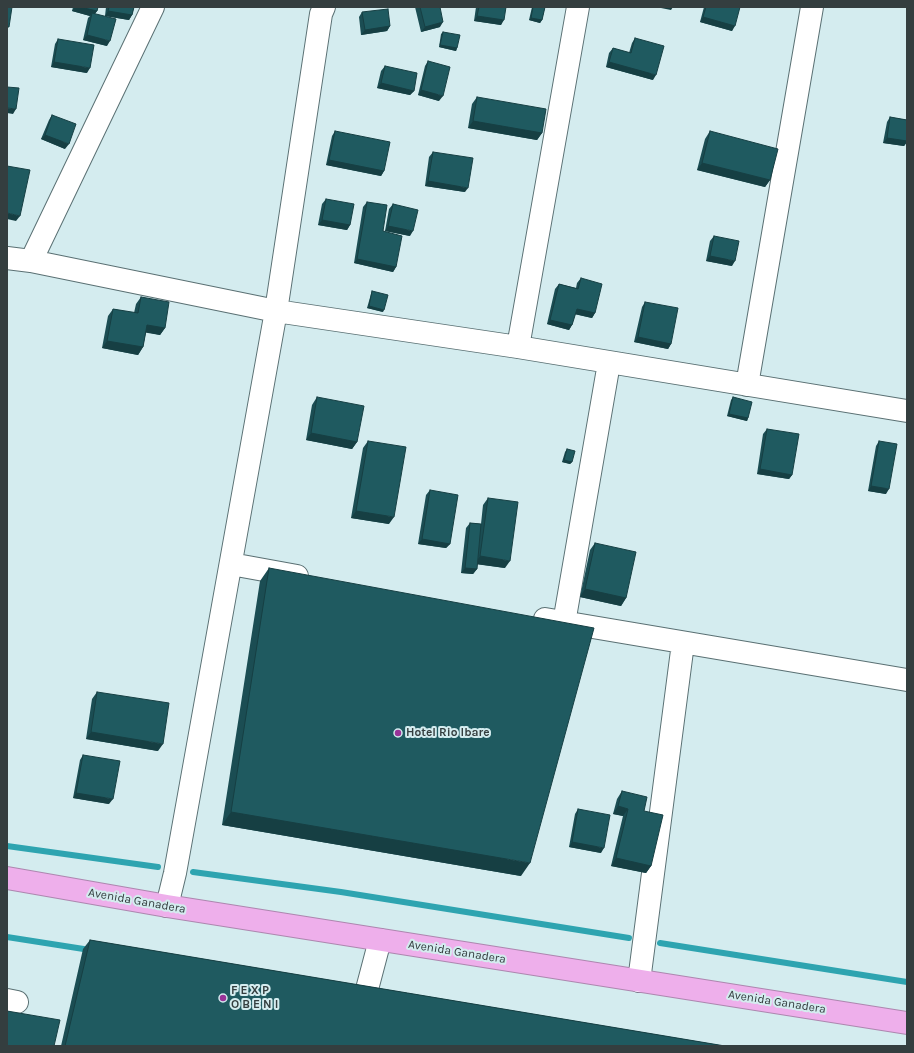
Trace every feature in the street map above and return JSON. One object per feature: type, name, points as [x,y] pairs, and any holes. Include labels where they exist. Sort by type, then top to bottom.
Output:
[{"type":"highway","name":"Avenida Ganadera","points":[[7,878],[167,906],[907,1023]]},
{"type":"street","points":[[31,261],[153,7]]},
{"type":"street","points":[[167,906],[175,873],[276,312],[321,14],[324,7]]},
{"type":"street","points":[[518,347],[578,7]]},
{"type":"street","points":[[747,385],[812,7]]},
{"type":"street","points":[[7,258],[31,261],[276,312],[518,347],[907,411]]},
{"type":"street","points":[[564,623],[609,363]]},
{"type":"street","points":[[231,564],[316,579]]},
{"type":"street","points":[[525,616],[907,680]]},
{"type":"street","points":[[639,981],[683,643]]},
{"type":"street","points":[[352,1046],[380,940]]},
{"type":"building","points":[[7,7],[12,7],[9,27],[7,27]]},
{"type":"building","points":[[80,7],[98,7],[97,11]]},
{"type":"building","points":[[109,7],[134,7],[132,15],[108,11]]},
{"type":"building","points":[[420,7],[440,7],[443,22],[425,27]]},
{"type":"building","points":[[479,7],[506,7],[504,20],[477,16]]},
{"type":"building","points":[[533,7],[545,7],[542,20],[531,18]]},
{"type":"building","points":[[706,7],[740,7],[735,26],[703,17]]},
{"type":"building","points":[[388,9],[390,26],[365,30],[362,12]]},
{"type":"building","points":[[92,13],[116,19],[110,41],[87,35]]},
{"type":"building","points":[[443,32],[460,35],[457,48],[440,45]]},
{"type":"building","points":[[635,38],[664,46],[656,75],[609,62],[613,48],[631,53]]},
{"type":"building","points":[[58,39],[94,45],[90,68],[54,62]]},
{"type":"building","points":[[428,61],[450,67],[443,96],[421,90]]},
{"type":"building","points":[[385,66],[417,73],[414,91],[381,83]]},
{"type":"building","points":[[7,87],[19,88],[16,109],[7,108]]},
{"type":"building","points":[[477,97],[546,109],[542,133],[473,121]]},
{"type":"building","points":[[52,115],[76,124],[69,144],[45,135]]},
{"type":"building","points":[[890,117],[907,120],[907,141],[887,138]]},
{"type":"building","points":[[335,131],[390,142],[384,171],[329,160]]},
{"type":"building","points":[[710,131],[778,149],[770,180],[702,163]]},
{"type":"building","points":[[433,152],[473,158],[468,188],[428,181]]},
{"type":"building","points":[[7,166],[30,170],[20,216],[7,213]]},
{"type":"building","points":[[326,199],[354,204],[350,225],[322,220]]},
{"type":"building","points":[[367,202],[387,205],[383,231],[402,236],[396,267],[357,259]]},
{"type":"building","points":[[393,204],[418,210],[413,231],[388,226]]},
{"type":"building","points":[[714,236],[739,241],[735,261],[710,256]]},
{"type":"building","points":[[581,278],[602,284],[595,313],[577,309],[572,325],[550,320],[559,284],[578,289]]},
{"type":"building","points":[[372,291],[388,295],[384,310],[369,306]]},
{"type":"building","points":[[141,297],[169,302],[165,328],[147,325],[143,347],[107,341],[113,309],[138,313]]},
{"type":"building","points":[[645,302],[678,308],[671,344],[638,337]]},
{"type":"building","points":[[317,397],[364,406],[357,442],[311,433]]},
{"type":"building","points":[[733,397],[752,402],[748,418],[729,414]]},
{"type":"building","points":[[767,429],[799,434],[792,475],[760,469]]},
{"type":"building","points":[[368,441],[406,447],[394,517],[356,511]]},
{"type":"building","points":[[879,441],[897,444],[889,489],[871,486]]},
{"type":"building","points":[[567,449],[575,451],[572,462],[564,460]]},
{"type":"building","points":[[430,490],[458,495],[450,544],[422,539]]},
{"type":"building","points":[[488,498],[518,502],[510,561],[480,556]]},
{"type":"building","points":[[470,523],[481,524],[477,569],[465,568]]},
{"type":"building","points":[[595,543],[636,552],[626,598],[585,589]]},
{"type":"building","name":"Hotel Rio Ibare","points":[[269,568],[594,628],[530,863],[231,812]]},
{"type":"building","points":[[97,692],[169,703],[163,744],[91,732]]},
{"type":"building","points":[[83,755],[120,761],[113,799],[76,793]]},
{"type":"building","points":[[622,791],[647,797],[644,811],[663,815],[651,866],[616,858],[628,809],[618,806]]},
{"type":"building","points":[[578,809],[610,815],[604,848],[572,842]]},
{"type":"building","name":"F E X P O B E N I","points":[[90,940],[725,1046],[65,1046]]},
{"type":"building","points":[[7,1011],[60,1020],[54,1046],[7,1046]]},
{"type":"waterway","points":[[7,846],[158,867]]},
{"type":"waterway","points":[[193,872],[341,892],[629,938]]},
{"type":"waterway","points":[[7,937],[90,950]]},
{"type":"waterway","points":[[660,943],[907,982]]},
{"type":"place","name":"Hotel Rio Ibare","points":[[398,733]]},
{"type":"place","name":"F E X P O B E N I","points":[[223,998]]}]
